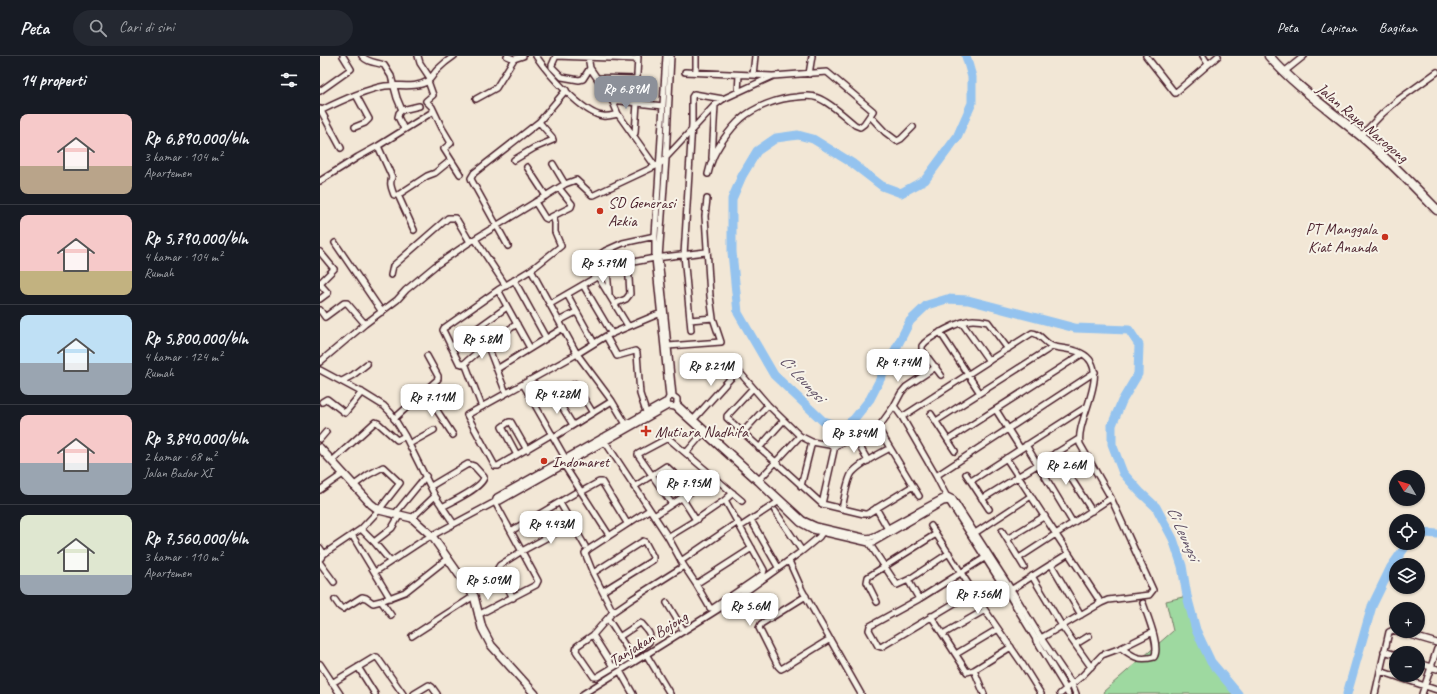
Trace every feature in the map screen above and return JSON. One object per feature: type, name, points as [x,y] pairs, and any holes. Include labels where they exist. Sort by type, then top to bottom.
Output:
[{"type":"main road","name":"Jalan Raya Narogong","points":[[1269,56],[1307,93],[1361,136],[1403,174],[1436,208]]},
{"type":"main road","points":[[320,448],[366,500],[379,510],[412,518],[432,536],[474,596],[478,615],[486,637],[491,645],[535,694]]},
{"type":"street","points":[[320,91],[352,69],[343,56]]},
{"type":"street","points":[[362,56],[366,61],[384,65],[391,76],[402,110]]},
{"type":"street","points":[[418,56],[420,63],[430,79],[433,95],[426,101],[434,111],[451,143],[444,149],[460,174]]},
{"type":"street","points":[[342,148],[320,110],[372,89],[394,85],[408,86],[421,84],[430,79],[438,69],[454,56]]},
{"type":"street","points":[[507,56],[519,57]]},
{"type":"street","points":[[536,56],[552,77],[583,106],[599,115],[604,116],[618,114]]},
{"type":"street","points":[[590,68],[583,79],[579,80],[562,77],[552,67],[552,65],[556,56],[638,58],[636,93]]},
{"type":"street","points":[[666,56],[657,165],[655,236],[669,400],[694,419],[705,431]]},
{"type":"street","points":[[657,258],[666,159],[671,56]]},
{"type":"street","points":[[696,56],[696,72]]},
{"type":"street","points":[[753,75],[756,56]]},
{"type":"street","points":[[809,74],[812,56]]},
{"type":"street","points":[[1146,56],[1175,93],[1218,56]]},
{"type":"street","points":[[1203,56],[1208,64]]},
{"type":"street","points":[[1284,72],[1304,56]]},
{"type":"street","points":[[476,99],[496,88],[519,57]]},
{"type":"street","points":[[588,57],[590,68],[612,100],[618,114],[657,165]]},
{"type":"street","points":[[685,72],[773,76],[827,72],[873,111],[864,124],[860,127],[819,98],[812,96],[785,98],[774,101],[743,117],[731,130],[712,158]]},
{"type":"street","points":[[1361,136],[1388,108],[1437,72]]},
{"type":"street","points":[[738,92],[739,75]]},
{"type":"street","points":[[320,362],[365,324],[397,300],[406,290],[435,266],[470,242],[565,184],[576,180],[592,195],[594,195],[657,165],[666,159],[715,105],[723,99],[773,76]]},
{"type":"street","points":[[597,78],[636,79]]},
{"type":"street","points":[[508,246],[471,178],[474,173],[491,158],[538,122],[566,90]]},
{"type":"street","points":[[690,330],[684,255],[693,94],[723,99]]},
{"type":"street","points":[[355,127],[365,123],[368,119],[356,95]]},
{"type":"street","points":[[612,100],[663,106]]},
{"type":"street","points":[[635,133],[637,103]]},
{"type":"street","points":[[708,174],[712,158],[715,105]]},
{"type":"street","points":[[404,130],[398,117],[399,113],[402,110],[419,106]]},
{"type":"street","points":[[320,181],[434,111]]},
{"type":"street","points":[[870,116],[885,132],[897,141],[901,139],[912,126]]},
{"type":"street","points":[[514,160],[534,148],[553,140],[538,122]]},
{"type":"street","points":[[378,146],[392,177],[390,186],[394,195],[398,195],[414,230]]},
{"type":"street","points":[[398,195],[451,160]]},
{"type":"street","points":[[554,164],[565,184]]},
{"type":"street","points":[[527,167],[546,196]]},
{"type":"street","points":[[535,202],[547,219],[567,210],[572,205],[559,188]]},
{"type":"street","points":[[668,346],[721,342],[713,318],[710,296],[706,252],[705,216],[707,199]]},
{"type":"street","points":[[516,324],[462,364],[459,363],[443,330],[444,327],[498,290],[531,270],[561,246],[555,232],[553,216]]},
{"type":"street","points":[[391,275],[393,266],[448,218],[457,220],[470,242]]},
{"type":"street","points":[[590,260],[623,243],[655,236]]},
{"type":"street","points":[[475,239],[506,286]]},
{"type":"street","points":[[334,243],[382,312]]},
{"type":"street","points":[[320,252],[334,270],[320,283],[328,293],[320,299]]},
{"type":"street","points":[[550,304],[607,271],[628,263],[706,252]]},
{"type":"street","points":[[614,304],[626,299],[630,294],[628,263]]},
{"type":"street","points":[[531,270],[577,354],[612,402],[627,426]]},
{"type":"street","points":[[607,271],[610,296]]},
{"type":"street","points":[[598,277],[628,326]]},
{"type":"street","points":[[514,280],[546,338]]},
{"type":"street","points":[[583,284],[609,335],[617,356],[635,351],[637,352],[640,394],[646,412]]},
{"type":"street","points":[[498,290],[530,348]]},
{"type":"street","points":[[566,294],[594,343]]},
{"type":"street","points":[[320,310],[325,317],[344,303],[347,303],[365,324]]},
{"type":"street","points":[[451,347],[507,307]]},
{"type":"street","points":[[559,321],[576,312]]},
{"type":"street","points":[[612,402],[498,466],[493,465],[467,416],[609,335],[662,313]]},
{"type":"street","points":[[662,313],[668,346],[669,400]]},
{"type":"street","points":[[690,320],[713,318]]},
{"type":"street","points":[[941,375],[922,348],[924,343],[940,332],[962,323],[973,320],[988,322],[1008,349]]},
{"type":"street","points":[[962,323],[989,361]]},
{"type":"street","points":[[497,369],[563,328]]},
{"type":"street","points":[[940,332],[980,393]]},
{"type":"street","points":[[902,417],[1034,333],[1052,347],[1075,351],[1082,354],[1092,362],[1095,372],[1094,385],[1086,407],[1079,439],[1081,448],[1111,498],[1153,590],[1149,595],[1108,600],[1101,603],[1038,640]]},
{"type":"street","points":[[487,344],[506,393]]},
{"type":"street","points":[[936,421],[1052,347]]},
{"type":"street","points":[[948,440],[1082,354]]},
{"type":"street","points":[[394,419],[438,379],[438,376],[427,356]]},
{"type":"street","points":[[465,363],[482,407]]},
{"type":"street","points":[[342,381],[353,375],[367,364]]},
{"type":"street","points":[[694,419],[736,369],[783,421],[800,436],[812,442],[835,446],[878,428],[906,387],[936,367]]},
{"type":"street","points":[[320,370],[362,392],[384,406],[391,413],[405,436],[435,496],[454,524]]},
{"type":"street","points":[[936,476],[1095,372]]},
{"type":"street","points":[[523,384],[566,458],[566,464],[578,492],[610,535]]},
{"type":"street","points":[[573,425],[555,396],[556,394],[575,384],[593,413]]},
{"type":"street","points":[[753,388],[727,418],[822,504],[842,510],[867,514],[913,486]]},
{"type":"street","points":[[322,402],[327,399],[345,413],[362,392]]},
{"type":"street","points":[[425,392],[454,435]]},
{"type":"street","points":[[627,426],[646,412],[669,400],[677,399],[676,405]]},
{"type":"street","points":[[495,502],[497,497],[627,426],[669,400]]},
{"type":"street","points":[[676,405],[780,501],[803,520],[823,530],[869,543],[878,541],[889,531]]},
{"type":"street","points":[[743,432],[768,405]]},
{"type":"street","points":[[894,406],[902,417],[948,499],[1009,591],[1067,692]]},
{"type":"street","points":[[971,481],[1020,448],[1086,407]]},
{"type":"street","points":[[996,410],[1020,448]]},
{"type":"street","points":[[931,414],[954,451]]},
{"type":"street","points":[[759,448],[783,421]]},
{"type":"street","points":[[332,461],[375,422],[397,440],[405,436]]},
{"type":"street","points":[[517,455],[502,427],[509,422],[511,422],[527,450]]},
{"type":"street","points":[[878,428],[919,496]]},
{"type":"street","points":[[409,444],[434,430]]},
{"type":"street","points":[[686,453],[705,431]]},
{"type":"street","points":[[320,439],[326,432]]},
{"type":"street","points":[[759,481],[800,436]]},
{"type":"street","points":[[672,504],[638,455],[668,438],[742,501]]},
{"type":"street","points":[[855,438],[868,460]]},
{"type":"street","points":[[375,572],[390,561],[432,536],[495,502],[500,502],[566,464],[603,439]]},
{"type":"street","points":[[603,439],[668,537],[682,564],[710,608],[713,608],[763,574],[764,570],[725,500]]},
{"type":"street","points":[[982,499],[1079,439]]},
{"type":"street","points":[[801,486],[812,442]]},
{"type":"street","points":[[1026,445],[1073,523]]},
{"type":"street","points":[[822,504],[835,446]]},
{"type":"street","points":[[842,510],[851,474],[855,469],[868,460],[890,448]]},
{"type":"street","points":[[1055,453],[1092,511]]},
{"type":"street","points":[[1006,458],[1101,603]]},
{"type":"street","points":[[431,486],[468,464],[474,466],[484,477],[482,483],[442,507]]},
{"type":"street","points":[[634,487],[667,466],[692,491]]},
{"type":"street","points":[[320,559],[324,554],[361,529],[400,484],[385,467],[383,467],[368,474],[353,486]]},
{"type":"street","points":[[320,490],[343,474]]},
{"type":"street","points":[[966,474],[989,509]]},
{"type":"street","points":[[374,542],[392,528],[396,515],[426,476]]},
{"type":"street","points":[[654,516],[712,477]]},
{"type":"street","points":[[511,531],[578,492],[599,482],[602,482],[627,523]]},
{"type":"street","points":[[668,537],[696,520],[733,493]]},
{"type":"street","points":[[412,518],[435,496]]},
{"type":"street","points":[[975,533],[1031,496]]},
{"type":"street","points":[[682,498],[696,520]]},
{"type":"street","points":[[1019,558],[1111,498]]},
{"type":"street","points":[[823,530],[867,538],[876,536],[889,531],[948,499],[953,499],[975,533],[987,556]]},
{"type":"street","points":[[619,637],[640,623],[650,636],[649,642],[613,667],[597,677],[594,677],[576,651],[579,644],[594,635],[613,612],[739,524],[751,520],[780,501]]},
{"type":"street","points":[[478,615],[513,598],[536,585],[538,582],[495,502]]},
{"type":"street","points":[[560,503],[585,546]]},
{"type":"street","points":[[876,508],[889,531]]},
{"type":"street","points":[[613,612],[585,556],[586,551],[649,510]]},
{"type":"street","points":[[775,511],[802,551]]},
{"type":"street","points":[[1008,539],[1045,516]]},
{"type":"street","points":[[751,520],[778,567]]},
{"type":"street","points":[[513,598],[498,568],[500,565],[522,551],[572,524]]},
{"type":"street","points":[[931,526],[1041,694]]},
{"type":"street","points":[[361,529],[390,561]]},
{"type":"street","name":"Tanjakan Bojong","points":[[583,694],[742,595],[802,551],[819,537],[823,530]]},
{"type":"street","points":[[1002,531],[1024,567]]},
{"type":"street","points":[[877,602],[866,579],[936,534]]},
{"type":"street","points":[[352,535],[390,598]]},
{"type":"street","points":[[593,573],[643,541],[645,542],[653,557],[653,560],[603,591]]},
{"type":"street","points":[[869,543],[896,585],[908,580],[949,553]]},
{"type":"street","points":[[320,548],[324,554]]},
{"type":"street","points":[[696,584],[752,548]]},
{"type":"street","points":[[1009,591],[1069,554]]},
{"type":"street","points":[[974,592],[882,646],[878,646],[869,630],[869,627],[920,599],[961,571],[987,556]]},
{"type":"street","points":[[335,600],[343,609],[362,597],[373,603],[382,601],[405,592],[448,558]]},
{"type":"street","points":[[789,561],[858,693]]},
{"type":"street","points":[[320,563],[334,582]]},
{"type":"street","points":[[1051,564],[1081,615]]},
{"type":"street","points":[[1032,576],[1062,626],[1091,667]]},
{"type":"street","points":[[908,580],[920,599]]},
{"type":"street","points":[[412,636],[474,596]]},
{"type":"street","points":[[806,596],[761,624],[759,628],[778,666],[781,669],[783,668],[830,639]]},
{"type":"street","points":[[382,601],[391,615]]},
{"type":"street","points":[[668,603],[684,631]]},
{"type":"street","points":[[1121,648],[1137,658],[1146,659],[1154,657],[1156,653],[1153,632],[1143,603]]},
{"type":"street","points":[[943,634],[985,610]]},
{"type":"street","points":[[931,616],[967,672],[974,670],[1011,647]]},
{"type":"street","points":[[608,619],[631,655]]},
{"type":"street","points":[[956,654],[998,629]]},
{"type":"street","points":[[1376,694],[1388,634],[1393,630],[1437,642]]},
{"type":"street","points":[[1060,694],[1067,692],[1072,684],[1102,655],[1121,648],[1153,632]]},
{"type":"street","points":[[594,635],[613,667]]},
{"type":"street","points":[[1076,644],[1089,636]]},
{"type":"street","points":[[1038,640],[1072,684],[1076,694]]},
{"type":"street","points":[[1422,694],[1437,649]]},
{"type":"street","points":[[1384,651],[1389,653]]},
{"type":"street","points":[[646,654],[670,694]]},
{"type":"street","points":[[332,683],[375,657],[378,657],[403,694]]},
{"type":"street","points":[[320,664],[340,694]]},
{"type":"street","points":[[1425,665],[1437,669]]},
{"type":"street","points":[[358,667],[375,694]]},
{"type":"street","points":[[974,670],[984,694]]},
{"type":"street","points":[[620,671],[633,694]]},
{"type":"street","points":[[1380,671],[1437,690]]},
{"type":"street","points":[[414,694],[429,685],[437,694]]},
{"type":"green space","points":[[1187,596],[1196,630],[1211,662],[1238,694],[1104,694],[1103,692],[1173,631],[1166,601]]},
{"type":"waterway","name":"Ci Leungsi","points":[[966,56],[972,77],[972,103],[957,137],[925,180],[901,193],[882,186],[852,163],[813,139],[798,135],[776,138],[757,151],[742,176],[732,199],[732,252],[738,313],[774,375],[823,421],[842,428],[854,419],[870,399],[910,321],[927,305],[947,299],[968,300],[1075,328],[1129,330],[1139,345],[1138,374],[1122,401],[1112,425],[1112,444],[1123,473],[1156,507],[1173,539],[1182,566],[1187,596],[1196,630],[1211,662],[1238,694]]},
{"type":"waterway","name":"Ci Leungsi","points":[[1425,533],[1437,534]]},
{"type":"waterway","name":"Ci Leungsi","points":[[1347,694],[1372,606],[1391,567],[1403,550]]},
{"type":"place","name":"SD Generasi Azkia","points":[[600,211]]},
{"type":"place","name":"PT Manggala Kiat Ananda","points":[[1385,237]]},
{"type":"place","name":"Mutiara Nadhifa","points":[[646,431]]},
{"type":"place","name":"Indomaret","points":[[544,461]]}]
